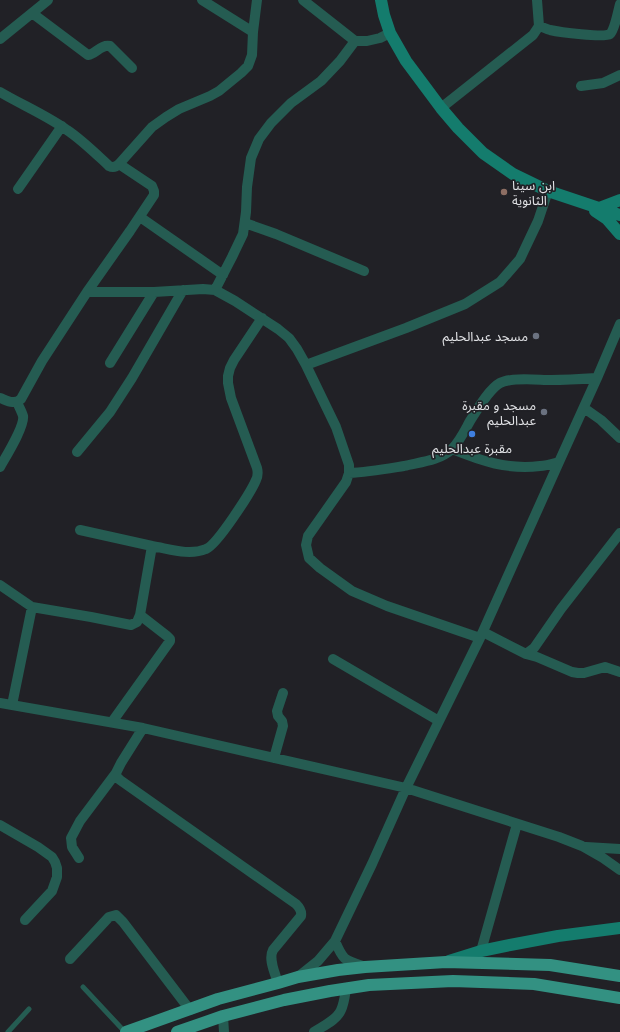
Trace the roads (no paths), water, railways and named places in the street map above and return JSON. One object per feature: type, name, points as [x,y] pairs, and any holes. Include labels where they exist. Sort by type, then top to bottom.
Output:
[{"type":"main road","points":[[125,1032],[218,999],[298,977],[338,970],[446,962],[550,965],[620,976]]},
{"type":"main road","points":[[177,1032],[223,1016],[284,1000],[369,985],[453,981],[534,984],[620,998]]},
{"type":"street","points":[[0,39],[48,0]]},
{"type":"street","points":[[202,0],[253,32]]},
{"type":"street","points":[[0,92],[62,126],[81,140],[109,166],[114,167],[119,164],[152,127],[166,117],[219,91],[248,66],[251,60],[253,47],[253,32],[257,0]]},
{"type":"street","points":[[303,0],[355,41],[367,41],[380,38],[390,33]]},
{"type":"street","points":[[381,0],[390,33],[406,61],[441,108],[458,128],[483,153],[513,174],[548,191],[620,215]]},
{"type":"street","points":[[441,108],[533,36],[539,26],[537,0]]},
{"type":"street","points":[[539,26],[551,30],[607,35],[611,33],[620,4]]},
{"type":"street","points":[[32,13],[88,55],[107,45],[110,46],[132,68]]},
{"type":"street","points":[[215,290],[242,234],[245,223],[247,187],[252,158],[259,139],[271,123],[292,103],[321,81],[340,61],[355,41]]},
{"type":"street","points":[[581,86],[603,83],[620,75]]},
{"type":"street","points":[[18,189],[62,126]]},
{"type":"street","points":[[0,398],[13,403],[21,399],[42,361],[87,292],[154,195],[152,186],[119,164]]},
{"type":"street","points":[[306,365],[406,328],[465,304],[500,282],[520,259],[538,222],[548,191]]},
{"type":"street","points":[[600,208],[620,200]]},
{"type":"street","points":[[584,203],[607,219],[620,234]]},
{"type":"street","points":[[140,217],[223,275]]},
{"type":"street","points":[[245,223],[276,234],[364,271]]},
{"type":"street","points":[[77,452],[110,412],[132,378],[183,290]]},
{"type":"street","points":[[87,292],[215,290],[262,318],[288,338],[297,349],[306,365],[336,427],[349,465],[349,473],[346,482],[308,536],[306,546],[309,558],[320,568],[352,591],[387,606],[482,635],[572,672],[584,673],[605,667],[620,672]]},
{"type":"street","points":[[110,363],[154,292]]},
{"type":"street","points":[[80,530],[185,552],[195,552],[211,547],[219,538],[254,484],[258,473],[231,398],[228,376],[232,364],[262,318]]},
{"type":"street","points":[[298,977],[318,961],[335,941],[406,788],[482,635],[558,462],[619,331]]},
{"type":"street","points":[[349,473],[372,472],[432,460],[443,455],[452,448],[458,440],[493,388],[506,380],[597,378]]},
{"type":"street","points":[[0,467],[23,423],[23,417],[17,402]]},
{"type":"street","points":[[584,408],[601,420],[620,438]]},
{"type":"street","points":[[452,448],[496,464],[516,467],[541,466],[558,462]]},
{"type":"street","points":[[526,654],[534,648],[561,609],[620,533]]},
{"type":"street","points":[[0,585],[32,607],[131,625],[137,622],[140,615],[152,546]]},
{"type":"street","points":[[12,705],[32,607]]},
{"type":"street","points":[[112,722],[170,641],[167,636],[140,615]]},
{"type":"street","points":[[333,659],[439,721]]},
{"type":"street","points":[[274,758],[283,726],[277,711],[283,693]]},
{"type":"street","points":[[0,704],[143,728],[406,788],[559,837],[582,846],[620,870]]},
{"type":"street","points":[[79,858],[72,847],[71,838],[80,821],[116,773],[143,728]]},
{"type":"street","points":[[116,773],[120,780],[300,908],[302,912],[301,916],[271,953],[271,959],[278,983]]},
{"type":"street","points":[[481,951],[517,824]]},
{"type":"street","points":[[0,825],[52,857],[57,868],[52,891],[25,920]]},
{"type":"street","points":[[582,846],[620,849]]},
{"type":"street","points":[[70,959],[108,917],[116,915],[123,922],[190,1010]]},
{"type":"street","points":[[446,962],[481,951],[558,936],[620,928]]},
{"type":"street","points":[[335,941],[344,958],[350,962],[365,967]]},
{"type":"street","points":[[314,1032],[331,1021],[341,1011],[346,989]]},
{"type":"street","points":[[223,1016],[224,1032]]},
{"type":"lane","points":[[84,987],[125,1032]]},
{"type":"lane","points":[[8,1032],[29,1009]]},
{"type":"place","name":"ابن سينا الثانوية","points":[[504,192]]},
{"type":"place","name":"مسجد عبدالحليم","points":[[536,336]]},
{"type":"place","name":"مسجد و مقبرة عبدالحليم","points":[[544,412]]},
{"type":"place","name":"مقبرة عبدالحليم","points":[[472,434]]}]
